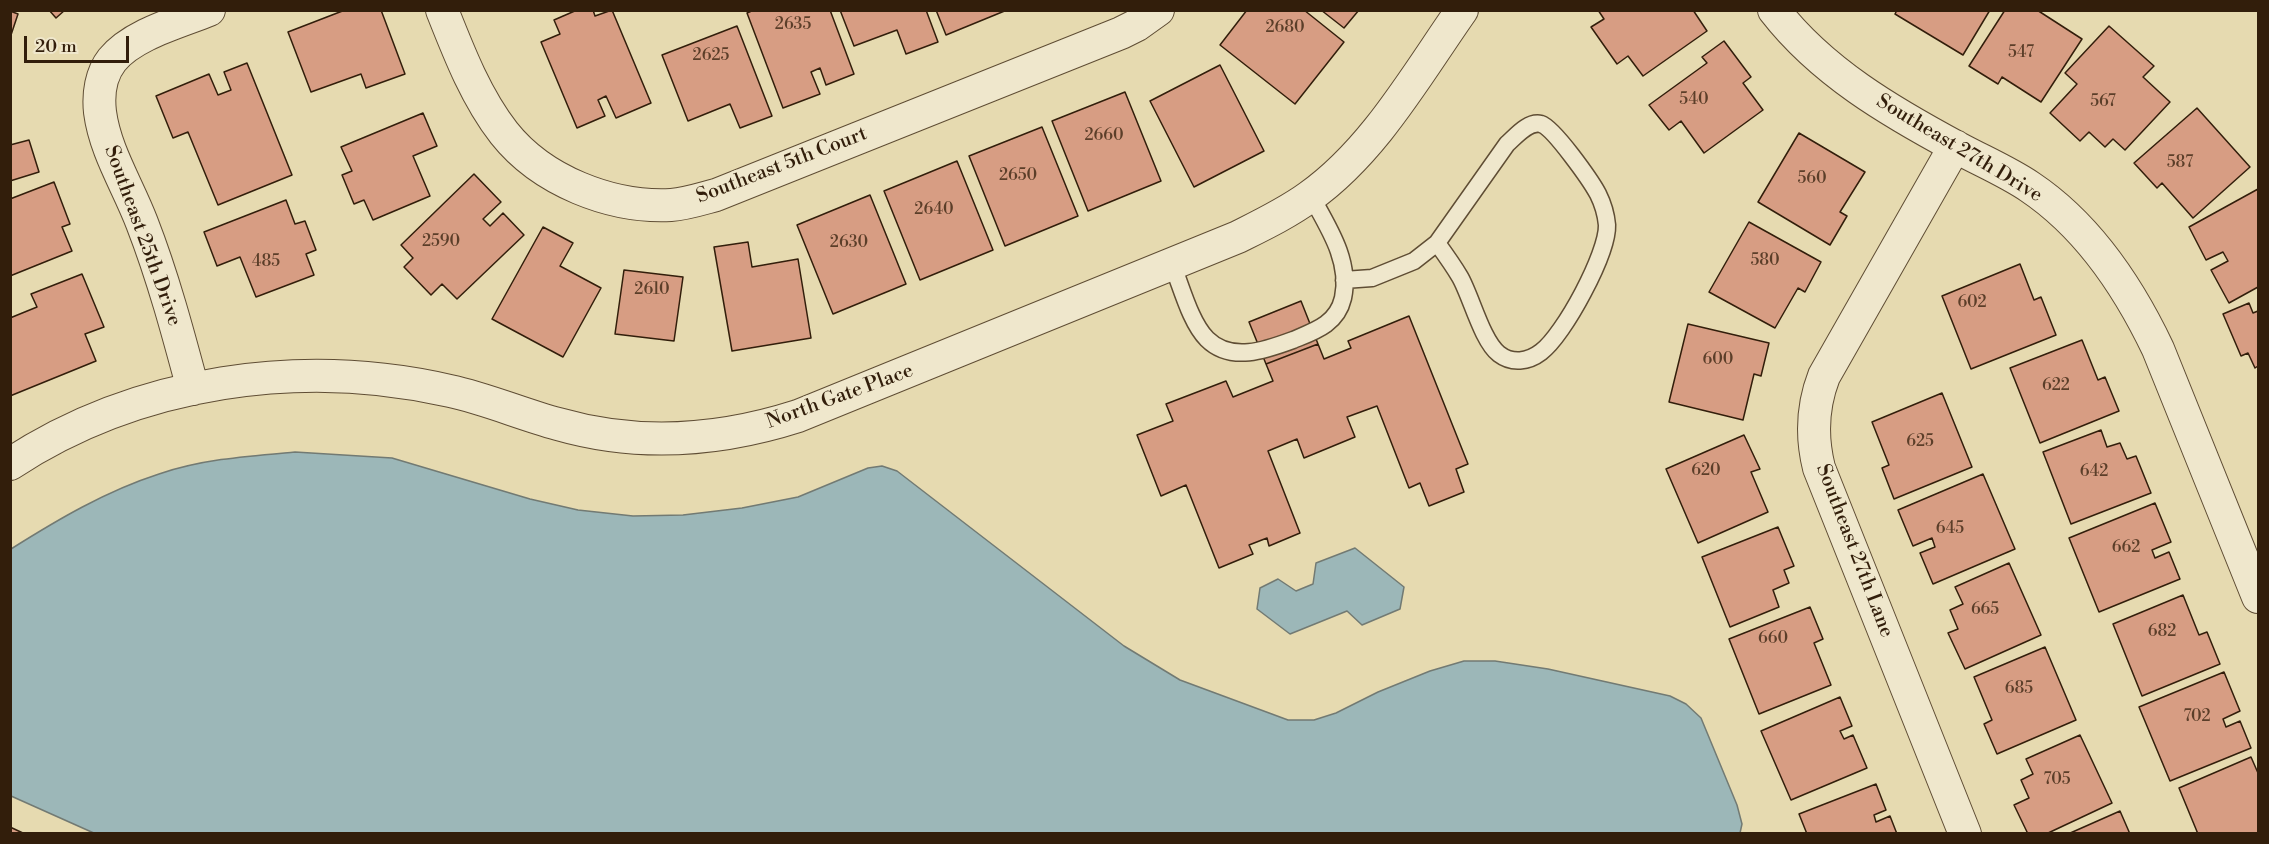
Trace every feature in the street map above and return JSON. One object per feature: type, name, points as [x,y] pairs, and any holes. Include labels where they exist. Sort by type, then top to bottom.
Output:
[{"type":"street","name":"Southeast 25th Drive","points":[[193,389],[166,291],[142,222],[112,155],[104,130],[100,110],[101,82],[112,60],[130,44],[209,10]]},
{"type":"street","name":"Southeast 5th Court","points":[[442,10],[482,99],[512,143],[539,166],[577,187],[613,198],[650,205],[692,202],[716,195],[1121,33],[1158,10]]},
{"type":"street","name":"North Gate Place","points":[[10,464],[43,445],[105,416],[156,398],[193,389],[285,377],[322,375],[384,379],[450,391],[498,403],[556,424],[592,432],[639,438],[703,437],[761,427],[798,416],[1238,237],[1281,215],[1311,196],[1354,158],[1381,127],[1462,10]]},
{"type":"street","name":"Southeast 27th Drive","points":[[1774,10],[1819,58],[1841,76],[1954,146],[2030,187],[2051,203],[2089,241],[2126,290],[2143,318],[2162,358],[2259,597]]},
{"type":"street","name":"Southeast 27th Lane","points":[[1954,146],[1824,376],[1818,392],[1813,429],[1819,468],[1965,834]]},
{"type":"lane","points":[[1344,280],[1372,278],[1414,261],[1437,243],[1508,144],[1520,131],[1531,124],[1540,124],[1549,128],[1598,194],[1606,214],[1606,240],[1602,252],[1573,309],[1546,347],[1531,358],[1520,361],[1506,358],[1491,345],[1461,278],[1437,243]]},
{"type":"lane","points":[[1172,264],[1198,326],[1206,339],[1218,347],[1232,352],[1250,353],[1268,350],[1320,329],[1338,313],[1343,298],[1344,270],[1333,236],[1311,196]]},
{"type":"water","points":[[295,452],[392,458],[530,499],[578,510],[633,516],[683,515],[742,508],[798,497],[868,468],[882,466],[897,471],[1124,646],[1180,680],[1288,720],[1314,720],[1336,713],[1378,692],[1430,671],[1464,661],[1495,661],[1548,669],[1670,696],[1686,704],[1701,718],[1737,805],[1742,824],[1740,833],[96,834],[11,796],[11,549],[101,498],[159,474],[209,462]]},
{"type":"water","points":[[1355,548],[1404,587],[1400,609],[1362,625],[1347,611],[1290,634],[1257,609],[1260,588],[1278,579],[1296,591],[1313,584],[1316,563]]},
{"type":"building","points":[[49,10],[65,10],[56,18]]},
{"type":"building","points":[[345,10],[381,10],[405,74],[366,88],[361,74],[311,92],[288,32]]},
{"type":"building","points":[[577,10],[593,10],[595,16],[612,10],[651,103],[616,118],[606,96],[598,100],[605,116],[577,128],[541,42],[560,34],[554,20]]},
{"type":"building","points":[[754,10],[830,10],[854,74],[826,85],[820,68],[811,72],[820,94],[783,108],[747,13]]},
{"type":"building","points":[[840,10],[926,10],[938,42],[906,54],[897,30],[854,46]]},
{"type":"building","points":[[936,10],[1007,10],[946,35]]},
{"type":"building","points":[[1247,10],[1304,10],[1344,42],[1295,104],[1220,45]]},
{"type":"building","points":[[1321,10],[1359,10],[1344,28]]},
{"type":"building","points":[[1598,10],[1693,10],[1707,31],[1643,76],[1628,56],[1617,64],[1591,27],[1604,19]]},
{"type":"building","points":[[1897,10],[1990,10],[1963,55],[1895,14]]},
{"type":"building","points":[[2005,10],[2037,10],[2082,39],[2041,102],[2002,77],[1998,84],[1969,66]]},
{"type":"building","points":[[10,11],[18,14],[10,38]]},
{"type":"building","points":[[737,26],[772,116],[740,128],[730,104],[688,121],[662,55]]},
{"type":"building","points":[[2109,26],[2154,66],[2143,77],[2170,102],[2125,150],[2113,139],[2105,147],[2089,132],[2080,141],[2050,113],[2077,84],[2065,73]]},
{"type":"building","points":[[1724,41],[1751,77],[1743,83],[1763,110],[1704,153],[1681,121],[1669,130],[1649,105],[1707,63],[1702,57]]},
{"type":"building","points":[[247,63],[292,175],[218,205],[188,132],[173,138],[156,96],[209,74],[218,95],[231,90],[224,72]]},
{"type":"building","points":[[1220,65],[1264,151],[1194,187],[1150,101]]},
{"type":"building","points":[[1125,92],[1161,181],[1088,211],[1052,121]]},
{"type":"building","points":[[2197,108],[2250,167],[2193,218],[2162,183],[2157,188],[2134,163]]},
{"type":"building","points":[[423,113],[437,146],[413,156],[430,196],[373,220],[364,200],[354,204],[342,175],[352,171],[341,147]]},
{"type":"building","points":[[1042,127],[1078,216],[1005,246],[969,156]]},
{"type":"building","points":[[1799,133],[1865,172],[1840,212],[1847,216],[1830,245],[1758,202]]},
{"type":"building","points":[[29,140],[39,172],[10,181],[10,145]]},
{"type":"building","points":[[957,161],[993,250],[920,280],[884,191]]},
{"type":"building","points":[[474,174],[501,202],[483,219],[490,226],[503,213],[524,235],[457,299],[442,284],[431,295],[404,267],[413,258],[401,245]]},
{"type":"building","points":[[54,182],[70,224],[62,227],[72,251],[10,276],[10,199]]},
{"type":"building","points":[[2258,189],[2258,287],[2229,303],[2211,270],[2228,261],[2223,252],[2206,260],[2189,227]]},
{"type":"building","points":[[870,195],[906,284],[833,314],[797,225]]},
{"type":"building","points":[[286,200],[295,224],[305,221],[316,250],[306,254],[314,275],[256,297],[240,257],[217,266],[204,232]]},
{"type":"building","points":[[1749,222],[1821,262],[1805,292],[1798,288],[1775,328],[1709,292]]},
{"type":"building","points":[[543,227],[573,243],[560,266],[601,288],[563,357],[492,319]]},
{"type":"building","points":[[748,242],[752,267],[798,259],[811,338],[732,351],[714,247]]},
{"type":"building","points":[[2020,264],[2034,300],[2041,297],[2056,335],[1971,369],[1942,296]]},
{"type":"building","points":[[624,270],[683,277],[674,341],[615,334]]},
{"type":"building","points":[[82,274],[104,327],[85,334],[96,361],[10,396],[10,318],[37,307],[31,294]]},
{"type":"building","points":[[1301,301],[1318,344],[1266,364],[1249,322]]},
{"type":"building","points":[[2249,303],[2253,313],[2258,311],[2258,366],[2255,368],[2248,353],[2241,356],[2223,314]]},
{"type":"building","points":[[1409,316],[1468,464],[1456,469],[1464,492],[1429,506],[1420,483],[1409,488],[1377,406],[1347,417],[1355,437],[1304,458],[1297,439],[1268,451],[1300,533],[1269,546],[1267,538],[1249,545],[1253,554],[1219,568],[1186,485],[1161,496],[1137,435],[1173,421],[1166,404],[1226,381],[1233,397],[1273,381],[1266,364],[1318,344],[1324,359],[1351,348],[1348,341]]},
{"type":"building","points":[[1688,324],[1769,343],[1761,376],[1754,374],[1743,420],[1669,402]]},
{"type":"building","points":[[2082,340],[2098,380],[2105,377],[2119,411],[2040,443],[2010,368]]},
{"type":"building","points":[[1942,393],[1972,467],[1894,499],[1882,468],[1889,465],[1872,422]]},
{"type":"building","points":[[2101,430],[2107,447],[2120,443],[2127,459],[2136,456],[2151,493],[2071,524],[2043,452]]},
{"type":"building","points":[[1744,435],[1760,469],[1751,472],[1768,512],[1698,543],[1666,469]]},
{"type":"building","points":[[1983,474],[2015,549],[1933,584],[1920,553],[1935,547],[1932,538],[1913,546],[1898,510]]},
{"type":"building","points":[[2155,503],[2171,542],[2152,550],[2155,558],[2169,552],[2180,579],[2099,612],[2069,538]]},
{"type":"building","points":[[1778,527],[1794,566],[1784,570],[1789,583],[1773,590],[1779,607],[1730,627],[1702,557]]},
{"type":"building","points":[[2009,563],[2041,635],[1965,669],[1948,633],[1958,629],[1950,610],[1963,604],[1955,587]]},
{"type":"building","points":[[2183,595],[2199,635],[2207,632],[2220,664],[2142,696],[2113,624]]},
{"type":"building","points":[[1810,607],[1823,639],[1814,643],[1831,685],[1759,714],[1729,639]]},
{"type":"building","points":[[2045,647],[2076,720],[1997,754],[1984,724],[1992,720],[1974,677]]},
{"type":"building","points":[[2224,672],[2240,711],[2223,719],[2226,727],[2240,721],[2251,748],[2170,781],[2139,707]]},
{"type":"building","points":[[1840,697],[1852,726],[1840,731],[1844,739],[1853,735],[1867,768],[1791,800],[1761,731]]},
{"type":"building","points":[[2080,735],[2112,803],[2046,834],[2028,834],[2014,805],[2029,798],[2021,780],[2033,774],[2026,759]]},
{"type":"building","points":[[2251,757],[2258,773],[2258,834],[2198,834],[2179,788]]},
{"type":"building","points":[[1876,784],[1886,810],[1874,815],[1876,822],[1890,816],[1897,834],[1807,834],[1799,814]]},
{"type":"building","points":[[2120,811],[2130,834],[2068,834]]},
{"type":"building","points":[[10,827],[25,834],[10,834]]}]
